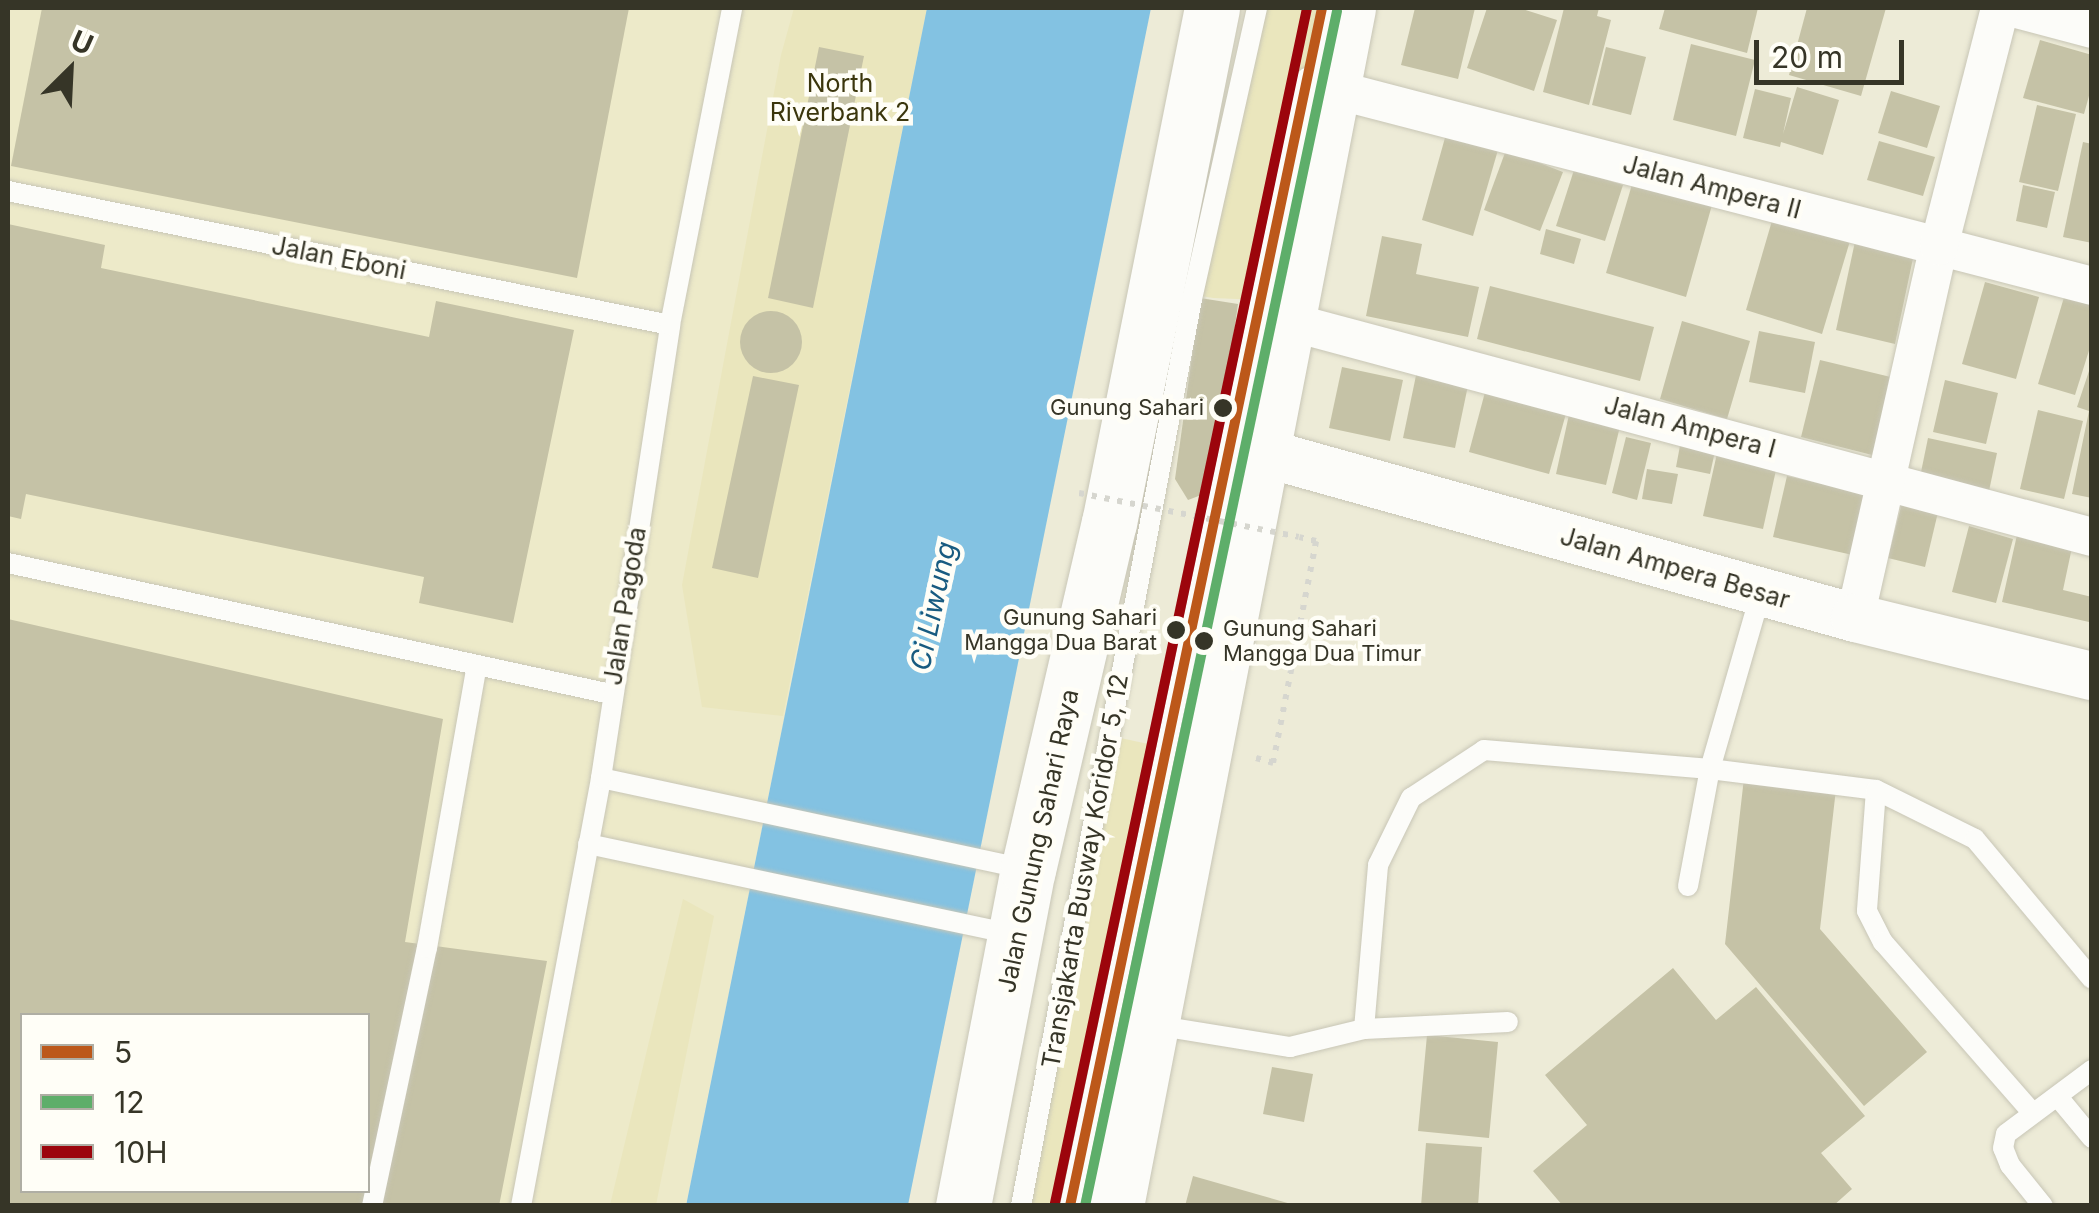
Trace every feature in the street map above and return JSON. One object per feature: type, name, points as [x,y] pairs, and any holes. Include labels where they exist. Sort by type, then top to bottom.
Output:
[{"type":"main road","name":"Jalan Gunung Sahari Raya","points":[[964,1206],[994,931],[1006,865],[1109,524],[1212,8]]},
{"type":"main road","points":[[1116,1206],[1348,8]]},
{"type":"street","points":[[1855,618],[1889,482],[1938,246],[2000,8]]},
{"type":"street","points":[[2013,8],[2092,29]]},
{"type":"street","name":"Jalan Ampera II","points":[[1333,90],[2092,286]]},
{"type":"street","name":"Jalan Ampera I","points":[[1288,320],[2092,537]]},
{"type":"street","name":"Jalan Ampera Besar","points":[[1261,452],[1855,618],[2092,676]]},
{"type":"lane","name":"Jalan Pagoda","points":[[521,1206],[601,778],[670,325],[732,8]]},
{"type":"lane","name":"Transjakarta Busway Koridor 5, 12","points":[[1021,1206],[1192,299],[1257,8]]},
{"type":"lane","name":"Transjakarta Busway Koridor 5, 12","points":[[1070,1206],[1322,8]]},
{"type":"lane","name":"Jalan Eboni","points":[[8,191],[670,325]]},
{"type":"lane","points":[[8,563],[611,694]]},
{"type":"lane","points":[[1688,886],[1710,769],[1761,592]]},
{"type":"lane","points":[[372,1206],[427,948],[477,665]]},
{"type":"lane","points":[[1364,1029],[1378,865],[1412,798],[1484,750],[1710,769],[1876,790],[1976,839],[2092,979]]},
{"type":"lane","points":[[601,778],[1006,865]]},
{"type":"lane","points":[[1876,790],[1867,911],[1883,942],[2032,1112]]},
{"type":"lane","points":[[588,844],[994,931]]},
{"type":"lane","points":[[1153,1024],[1290,1047],[1364,1029],[1508,1022]]},
{"type":"lane","points":[[2043,1206],[2010,1165],[2003,1148],[2006,1134],[2092,1070]]},
{"type":"lane","points":[[2058,1096],[2092,1138]]},
{"type":"path","points":[[1079,493],[1316,541],[1274,763],[1255,758],[1259,739]]},
{"type":"shaded area","points":[[8,8],[927,8],[686,1205],[8,1205]]},
{"type":"green space","name":"North Riverbank 2","points":[[794,8],[927,8],[783,716],[702,707],[682,585],[781,55]]},
{"type":"green space","points":[[1255,8],[1322,8],[1260,300],[1213,298],[1202,296]]},
{"type":"green space","points":[[1111,736],[1167,748],[1066,1205],[1021,1206]]},
{"type":"green space","points":[[683,899],[714,916],[656,1205],[610,1205]]},
{"type":"water","name":"Ci Liwung","points":[[927,8],[1151,8],[908,1205],[686,1206]]},
{"type":"building","points":[[42,8],[629,8],[577,278],[11,166]]},
{"type":"building","points":[[1415,8],[1475,8],[1458,79],[1401,65]]},
{"type":"building","points":[[1487,8],[1519,8],[1557,20],[1534,91],[1467,68]]},
{"type":"building","points":[[1564,8],[1599,8],[1597,16],[1611,20],[1589,105],[1543,92]]},
{"type":"building","points":[[1665,8],[1758,8],[1747,53],[1659,29]]},
{"type":"building","points":[[1807,8],[1886,8],[1861,96],[1789,75]]},
{"type":"building","points":[[2040,40],[2092,55],[2092,85],[2084,114],[2023,98]]},
{"type":"building","points":[[1691,44],[1755,60],[1736,136],[1673,120]]},
{"type":"building","points":[[819,47],[864,56],[813,308],[768,298]]},
{"type":"building","points":[[1606,47],[1646,57],[1631,115],[1592,105]]},
{"type":"building","points":[[1797,87],[1839,100],[1823,155],[1781,142],[1780,147],[1743,138],[1755,89],[1791,98],[1783,134]]},
{"type":"building","points":[[1891,91],[1940,106],[1927,148],[1878,133]]},
{"type":"building","points":[[2037,105],[2076,114],[2058,191],[2019,182]]},
{"type":"building","points":[[1448,127],[1500,143],[1473,236],[1422,220]]},
{"type":"building","points":[[1879,141],[1935,157],[1923,196],[1867,180]]},
{"type":"building","points":[[2083,142],[2092,144],[2092,243],[2063,237]]},
{"type":"building","points":[[1506,150],[1563,172],[1540,231],[1484,210]]},
{"type":"building","points":[[1574,170],[1623,185],[1605,241],[1556,226]]},
{"type":"building","points":[[1633,181],[1712,205],[1686,297],[1606,273]]},
{"type":"building","points":[[2023,185],[2055,192],[2047,228],[2016,221]]},
{"type":"building","points":[[1776,207],[1853,231],[1822,334],[1746,310]]},
{"type":"building","points":[[8,224],[105,245],[101,268],[429,337],[436,301],[574,330],[513,623],[419,603],[424,577],[26,494],[21,519],[8,516]]},
{"type":"building","points":[[1546,229],[1581,239],[1574,264],[1540,254]]},
{"type":"building","points":[[1382,236],[1422,244],[1416,274],[1479,287],[1468,337],[1366,316]]},
{"type":"building","points":[[1856,237],[1915,249],[1895,344],[1836,330]]},
{"type":"building","points":[[1985,282],[2039,297],[2016,379],[1962,364]]},
{"type":"building","points":[[2068,284],[2092,291],[2092,341],[2075,395],[2038,384]]},
{"type":"building","points":[[1490,286],[1654,327],[1640,381],[1477,339]]},
{"type":"building","points":[[1200,298],[1238,304],[1212,491],[1188,500],[1175,479]]},
{"type":"building","points":[[771,311],[793,320],[802,342],[793,364],[771,373],[749,364],[740,342],[749,320]]},
{"type":"building","points":[[1682,321],[1750,341],[1727,419],[1660,399]]},
{"type":"building","points":[[1759,331],[1815,342],[1805,393],[1749,382]]},
{"type":"building","points":[[1820,360],[1899,379],[1880,457],[1801,437]]},
{"type":"building","points":[[1419,361],[1471,371],[1455,448],[1403,438]]},
{"type":"building","points":[[2092,362],[2092,498],[2072,494],[2089,411],[2077,407]]},
{"type":"building","points":[[1342,367],[1403,380],[1390,441],[1329,428]]},
{"type":"building","points":[[753,376],[799,385],[758,578],[712,568]]},
{"type":"building","points":[[1945,380],[1998,393],[1986,444],[1933,432]]},
{"type":"building","points":[[1488,381],[1569,403],[1549,474],[1469,452]]},
{"type":"building","points":[[1570,410],[1621,422],[1606,485],[1556,474]]},
{"type":"building","points":[[2038,410],[2083,421],[2064,499],[2020,489]]},
{"type":"building","points":[[1682,435],[1717,442],[1710,474],[1676,467]]},
{"type":"building","points":[[1626,437],[1651,443],[1637,500],[1612,493]]},
{"type":"building","points":[[1928,438],[1997,453],[1989,491],[1920,477]]},
{"type":"building","points":[[1718,449],[1778,461],[1763,529],[1703,516]]},
{"type":"building","points":[[1647,469],[1678,474],[1672,504],[1642,499]]},
{"type":"building","points":[[1787,476],[1879,497],[1866,558],[1773,537]]},
{"type":"building","points":[[1903,499],[1939,508],[1925,567],[1888,558]]},
{"type":"building","points":[[1969,526],[2013,539],[1996,603],[1952,592]]},
{"type":"building","points":[[2019,526],[2074,538],[2063,590],[2092,597],[2089,622],[2002,602]]},
{"type":"building","points":[[8,619],[443,719],[405,942],[547,961],[499,1206],[8,1206]]},
{"type":"building","points":[[1744,778],[1836,789],[1820,929],[1927,1052],[1864,1106],[1725,944]]},
{"type":"building","points":[[1673,968],[1716,1020],[1756,987],[1865,1116],[1821,1153],[1852,1189],[1833,1206],[1563,1206],[1533,1171],[1587,1125],[1545,1075]]},
{"type":"building","points":[[1427,1035],[1498,1042],[1489,1138],[1418,1131]]},
{"type":"building","points":[[1272,1067],[1313,1074],[1304,1122],[1263,1114]]},
{"type":"building","points":[[1426,1143],[1482,1147],[1478,1206],[1421,1206]]},
{"type":"building","points":[[1193,1176],[1291,1204],[1291,1206],[1185,1206]]},
{"type":"transit line","name":"10H","points":[[1055,1203],[1307,8]]},
{"type":"transit line","name":"5","points":[[1070,1206],[1322,8]]},
{"type":"transit line","name":"12","points":[[1085,1206],[1337,11]]},
{"type":"place","name":"Gunung Sahari","points":[[1223,408]]},
{"type":"place","name":"Gunung Sahari Mangga Dua Barat","points":[[1176,630]]},
{"type":"place","name":"Gunung Sahari Mangga Dua Timur","points":[[1204,641]]}]
